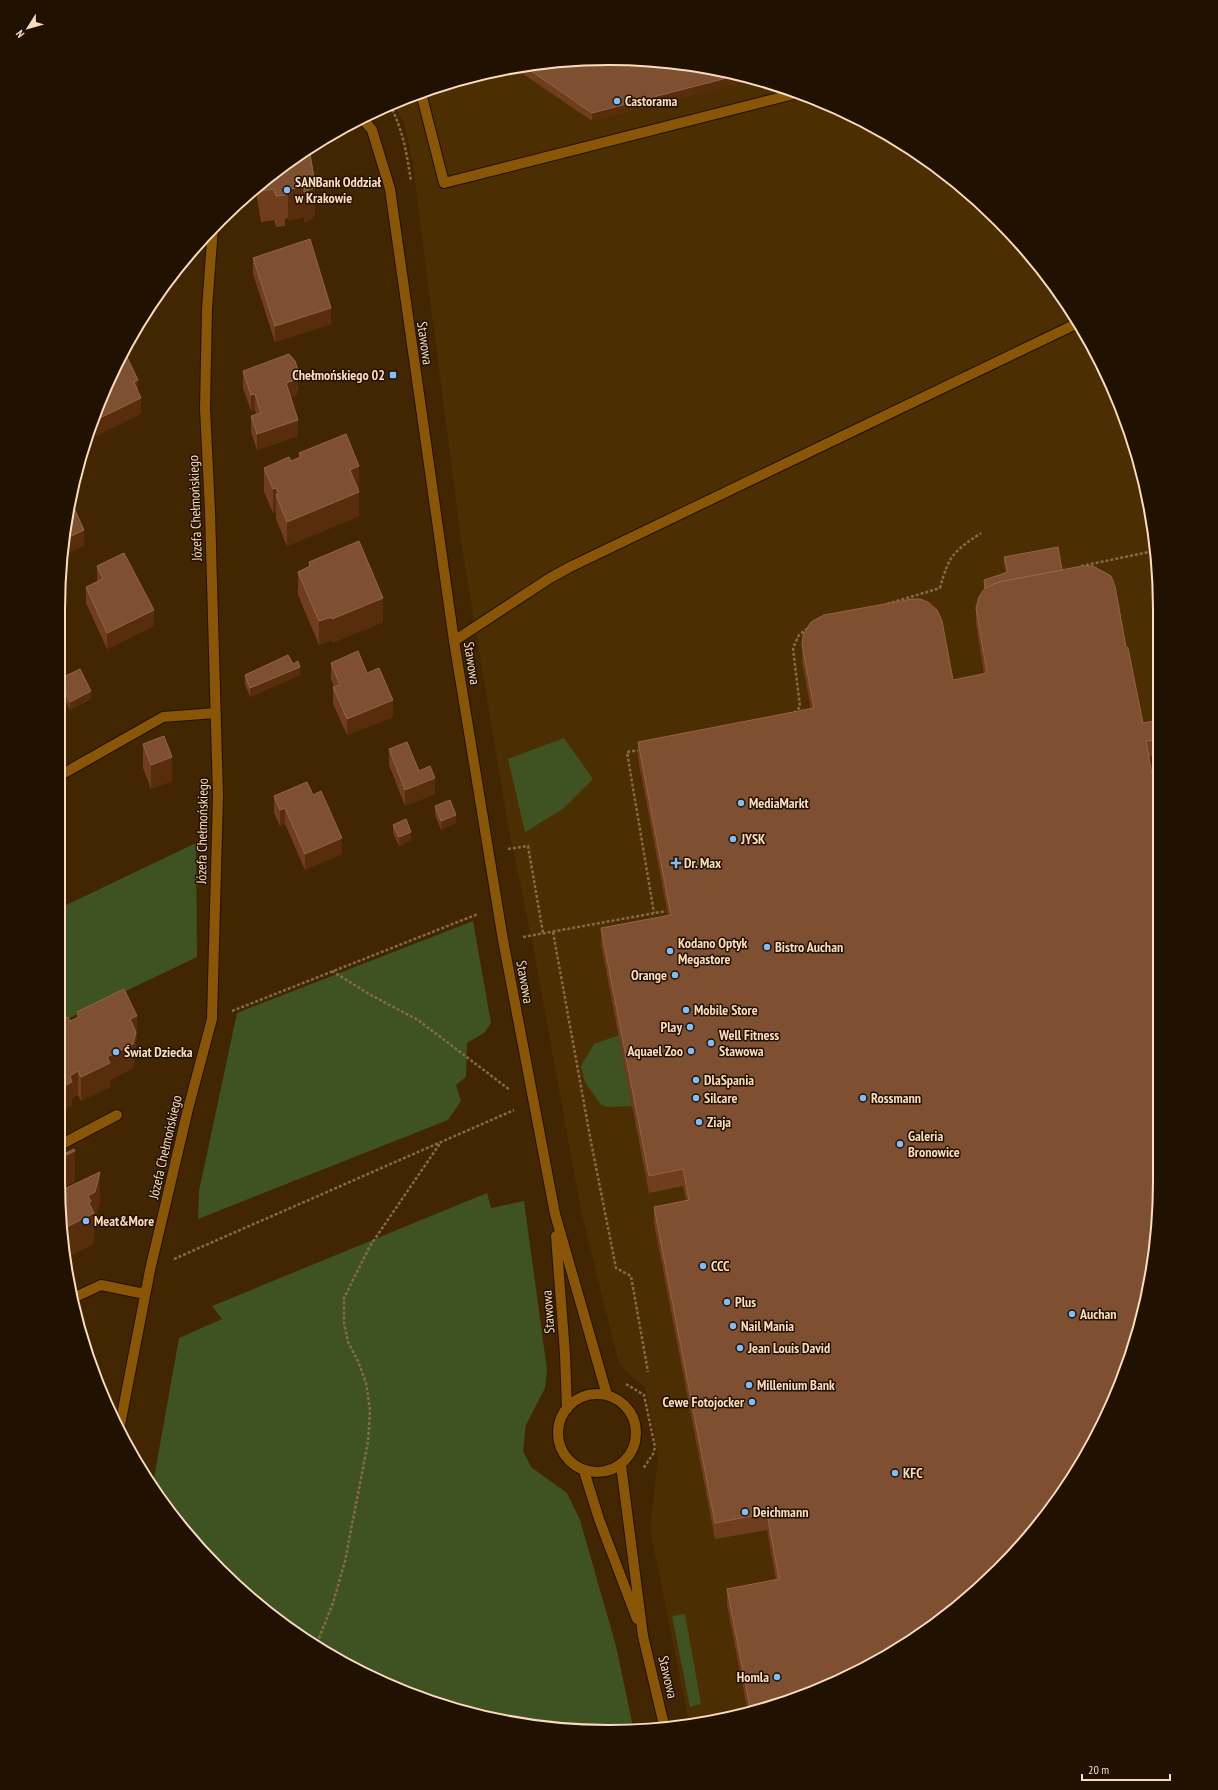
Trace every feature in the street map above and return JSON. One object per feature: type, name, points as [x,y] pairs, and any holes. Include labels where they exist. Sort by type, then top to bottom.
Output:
[{"type":"street","points":[[422,98],[444,183],[788,96]]},
{"type":"street","name":"Stawowa","points":[[366,122],[372,130],[390,189],[454,640],[503,940],[533,1102],[555,1214],[607,1395]]},
{"type":"street","name":"Józefa Chełmońskiego","points":[[121,1421],[150,1270],[188,1109],[212,1019],[218,796],[210,511],[205,408],[207,309],[212,237]]},
{"type":"street","points":[[454,640],[550,578],[570,567],[1073,326]]},
{"type":"street","points":[[65,773],[163,717],[215,713]]},
{"type":"street","points":[[65,1142],[117,1116]]},
{"type":"street","name":"Stawowa","points":[[555,1214],[565,1354],[567,1409],[560,1420],[558,1433],[560,1446],[567,1458],[584,1471],[599,1519],[643,1636]]},
{"type":"street","points":[[77,1296],[101,1285],[145,1294]]},
{"type":"street","points":[[567,1409],[577,1400],[590,1395],[607,1395],[625,1406],[633,1417],[636,1430],[635,1444],[629,1456],[620,1465],[611,1470],[600,1472],[584,1471]]},
{"type":"street","name":"Stawowa","points":[[620,1465],[643,1636],[663,1722]]},
{"type":"path","points":[[393,110],[399,122],[406,146],[411,184]]},
{"type":"path","points":[[887,604],[940,588],[946,566],[957,550],[981,533]]},
{"type":"path","points":[[1076,567],[1150,552]]},
{"type":"path","points":[[792,716],[800,707],[794,648],[799,635],[810,627]]},
{"type":"path","points":[[642,749],[627,752],[654,913]]},
{"type":"path","points":[[505,843],[508,857]]},
{"type":"path","points":[[506,850],[528,846],[543,933]]},
{"type":"path","points":[[523,937],[666,911]]},
{"type":"path","points":[[212,1019],[478,914]]},
{"type":"path","points":[[522,930],[524,944]]},
{"type":"path","points":[[553,932],[591,1142],[616,1268],[631,1276],[648,1372]]},
{"type":"path","points":[[332,971],[369,994],[418,1020],[511,1090]]},
{"type":"path","points":[[150,1270],[533,1102]]},
{"type":"path","points":[[318,1640],[333,1603],[345,1561],[368,1436],[370,1410],[366,1384],[358,1361],[348,1342],[344,1323],[344,1298],[370,1246],[441,1142]]},
{"type":"path","points":[[624,1383],[644,1395],[655,1447],[653,1454],[640,1473]]},
{"type":"shaded area","points":[[609,65],[645,66],[715,75],[784,94],[817,106],[850,121],[911,157],[940,177],[968,200],[994,224],[1041,278],[1080,337],[1097,368],[1112,401],[1124,434],[1143,503],[1152,573],[1153,609],[1153,1181],[1152,1217],[1143,1287],[1124,1356],[1112,1389],[1097,1422],[1080,1453],[1048,1501],[805,1688],[784,1696],[715,1715],[688,1719],[650,1529],[658,1458],[645,1387],[629,1375],[618,1360],[581,1211],[533,946],[507,820],[462,548],[412,159],[404,123],[396,108],[434,94],[468,84],[503,75],[538,70],[573,66]]},
{"type":"green space","points":[[564,738],[593,779],[563,809],[525,832],[508,759]]},
{"type":"green space","points":[[196,843],[197,957],[65,1020],[65,906]]},
{"type":"green space","points":[[473,921],[491,1023],[484,1033],[467,1043],[466,1077],[456,1085],[461,1101],[448,1120],[198,1219],[199,1191],[237,1013]]},
{"type":"green space","points":[[619,1035],[632,1106],[609,1107],[601,1105],[585,1082],[581,1066],[594,1044]]},
{"type":"green space","points":[[487,1193],[491,1208],[524,1201],[547,1370],[545,1388],[526,1425],[523,1451],[531,1467],[567,1493],[580,1520],[616,1646],[632,1724],[573,1724],[503,1715],[434,1696],[401,1684],[368,1669],[307,1633],[278,1613],[224,1566],[177,1512],[154,1478],[179,1338],[222,1319],[212,1306]]},
{"type":"green space","points":[[685,1614],[701,1704],[690,1707],[672,1616]]},
{"type":"building","name":"Castorama","points":[[573,66],[645,66],[715,75],[727,78],[592,113],[531,71]]},
{"type":"building","points":[[310,155],[315,183],[313,188],[304,192],[304,186],[288,190],[288,187],[284,188],[285,195],[276,196],[274,189],[261,191],[278,177]]},
{"type":"building","points":[[310,239],[331,308],[275,326],[253,258]]},
{"type":"building","points":[[289,354],[295,361],[298,370],[296,376],[297,379],[286,383],[298,420],[257,434],[251,416],[261,413],[255,394],[251,395],[243,371]]},
{"type":"building","points":[[127,357],[138,380],[134,382],[141,398],[100,418],[106,401]]},
{"type":"building","points":[[346,434],[359,466],[350,470],[359,492],[287,522],[276,495],[279,493],[276,488],[273,489],[264,468],[289,457],[291,461],[301,457],[299,453]]},
{"type":"building","points":[[74,508],[84,530],[70,537]]},
{"type":"building","points":[[359,541],[383,598],[332,619],[332,617],[319,621],[298,572],[310,566],[309,562]]},
{"type":"building","points":[[1058,547],[1062,570],[999,582],[985,588],[984,580],[1008,572],[1004,557]]},
{"type":"building","points":[[124,553],[154,610],[107,633],[86,587],[103,579],[97,566]]},
{"type":"building","name":"Galeria Bronowice","points":[[1082,566],[1093,566],[1111,576],[1115,586],[1126,647],[1128,648],[1143,723],[1153,721],[1153,740],[1146,741],[1153,780],[1153,1181],[1152,1217],[1143,1287],[1124,1356],[1112,1389],[1097,1422],[1080,1453],[1041,1512],[994,1566],[940,1613],[881,1652],[850,1669],[817,1684],[750,1706],[727,1589],[779,1579],[767,1513],[715,1523],[654,1207],[689,1200],[683,1169],[649,1176],[601,928],[671,915],[638,742],[814,708],[802,645],[803,635],[811,622],[824,615],[912,599],[920,599],[928,602],[937,610],[942,621],[953,680],[987,673],[976,608],[979,597],[985,588],[999,582]]},
{"type":"building","points":[[358,651],[367,673],[379,668],[393,700],[347,719],[333,687],[340,685],[331,663]]},
{"type":"building","points":[[288,655],[293,664],[298,661],[300,667],[250,688],[245,675]]},
{"type":"building","points":[[80,669],[91,691],[70,702],[65,694],[65,676]]},
{"type":"building","points":[[164,736],[172,757],[151,765],[143,744]]},
{"type":"building","points":[[407,742],[419,771],[430,766],[435,778],[405,790],[389,749]]},
{"type":"building","points":[[307,782],[313,795],[321,791],[342,838],[305,854],[285,808],[280,810],[274,796]]},
{"type":"building","points":[[450,800],[456,815],[441,821],[435,806]]},
{"type":"building","points":[[406,819],[411,832],[399,837],[393,825]]},
{"type":"building","points":[[124,989],[137,1016],[130,1019],[136,1032],[133,1044],[107,1057],[110,1063],[81,1077],[78,1071],[70,1076],[72,1082],[65,1086],[65,1018],[68,1017],[70,1021],[79,1017],[77,1012]]},
{"type":"building","points":[[74,1149],[75,1151],[65,1156],[65,1154]]},
{"type":"building","points":[[100,1172],[95,1192],[88,1196],[91,1201],[89,1203],[94,1213],[67,1227],[65,1188]]},
{"type":"place","name":"Castorama","points":[[617,101]]},
{"type":"place","name":"SANBank Oddział w Krakowie","points":[[287,190]]},
{"type":"place","name":"Chełmońskiego 02","points":[[393,375]]},
{"type":"place","name":"MediaMarkt","points":[[741,803]]},
{"type":"place","name":"JYSK","points":[[733,839]]},
{"type":"place","name":"Dr. Max","points":[[676,863]]},
{"type":"place","name":"Bistro Auchan","points":[[767,947]]},
{"type":"place","name":"Kodano Optyk Megastore","points":[[670,951]]},
{"type":"place","name":"Orange","points":[[675,975]]},
{"type":"place","name":"Mobile Store","points":[[686,1010]]},
{"type":"place","name":"Play","points":[[690,1027]]},
{"type":"place","name":"Well Fitness Stawowa","points":[[711,1043]]},
{"type":"place","name":"Aquael Zoo","points":[[691,1051]]},
{"type":"place","name":"Świat Dziecka","points":[[116,1052]]},
{"type":"place","name":"DlaSpania","points":[[696,1080]]},
{"type":"place","name":"Silcare","points":[[696,1098]]},
{"type":"place","name":"Rossmann","points":[[863,1098]]},
{"type":"place","name":"Ziaja","points":[[699,1122]]},
{"type":"place","name":"Galeria Bronowice","points":[[900,1144]]},
{"type":"place","name":"Meat&More","points":[[86,1221]]},
{"type":"place","name":"CCC","points":[[703,1266]]},
{"type":"place","name":"Plus","points":[[727,1302]]},
{"type":"place","name":"Auchan","points":[[1072,1314]]},
{"type":"place","name":"Nail Mania","points":[[733,1326]]},
{"type":"place","name":"Jean Louis David","points":[[740,1348]]},
{"type":"place","name":"Millenium Bank","points":[[749,1385]]},
{"type":"place","name":"Cewe Fotojocker","points":[[752,1402]]},
{"type":"place","name":"KFC","points":[[895,1473]]},
{"type":"place","name":"Deichmann","points":[[745,1512]]},
{"type":"place","name":"Homla","points":[[777,1677]]}]
